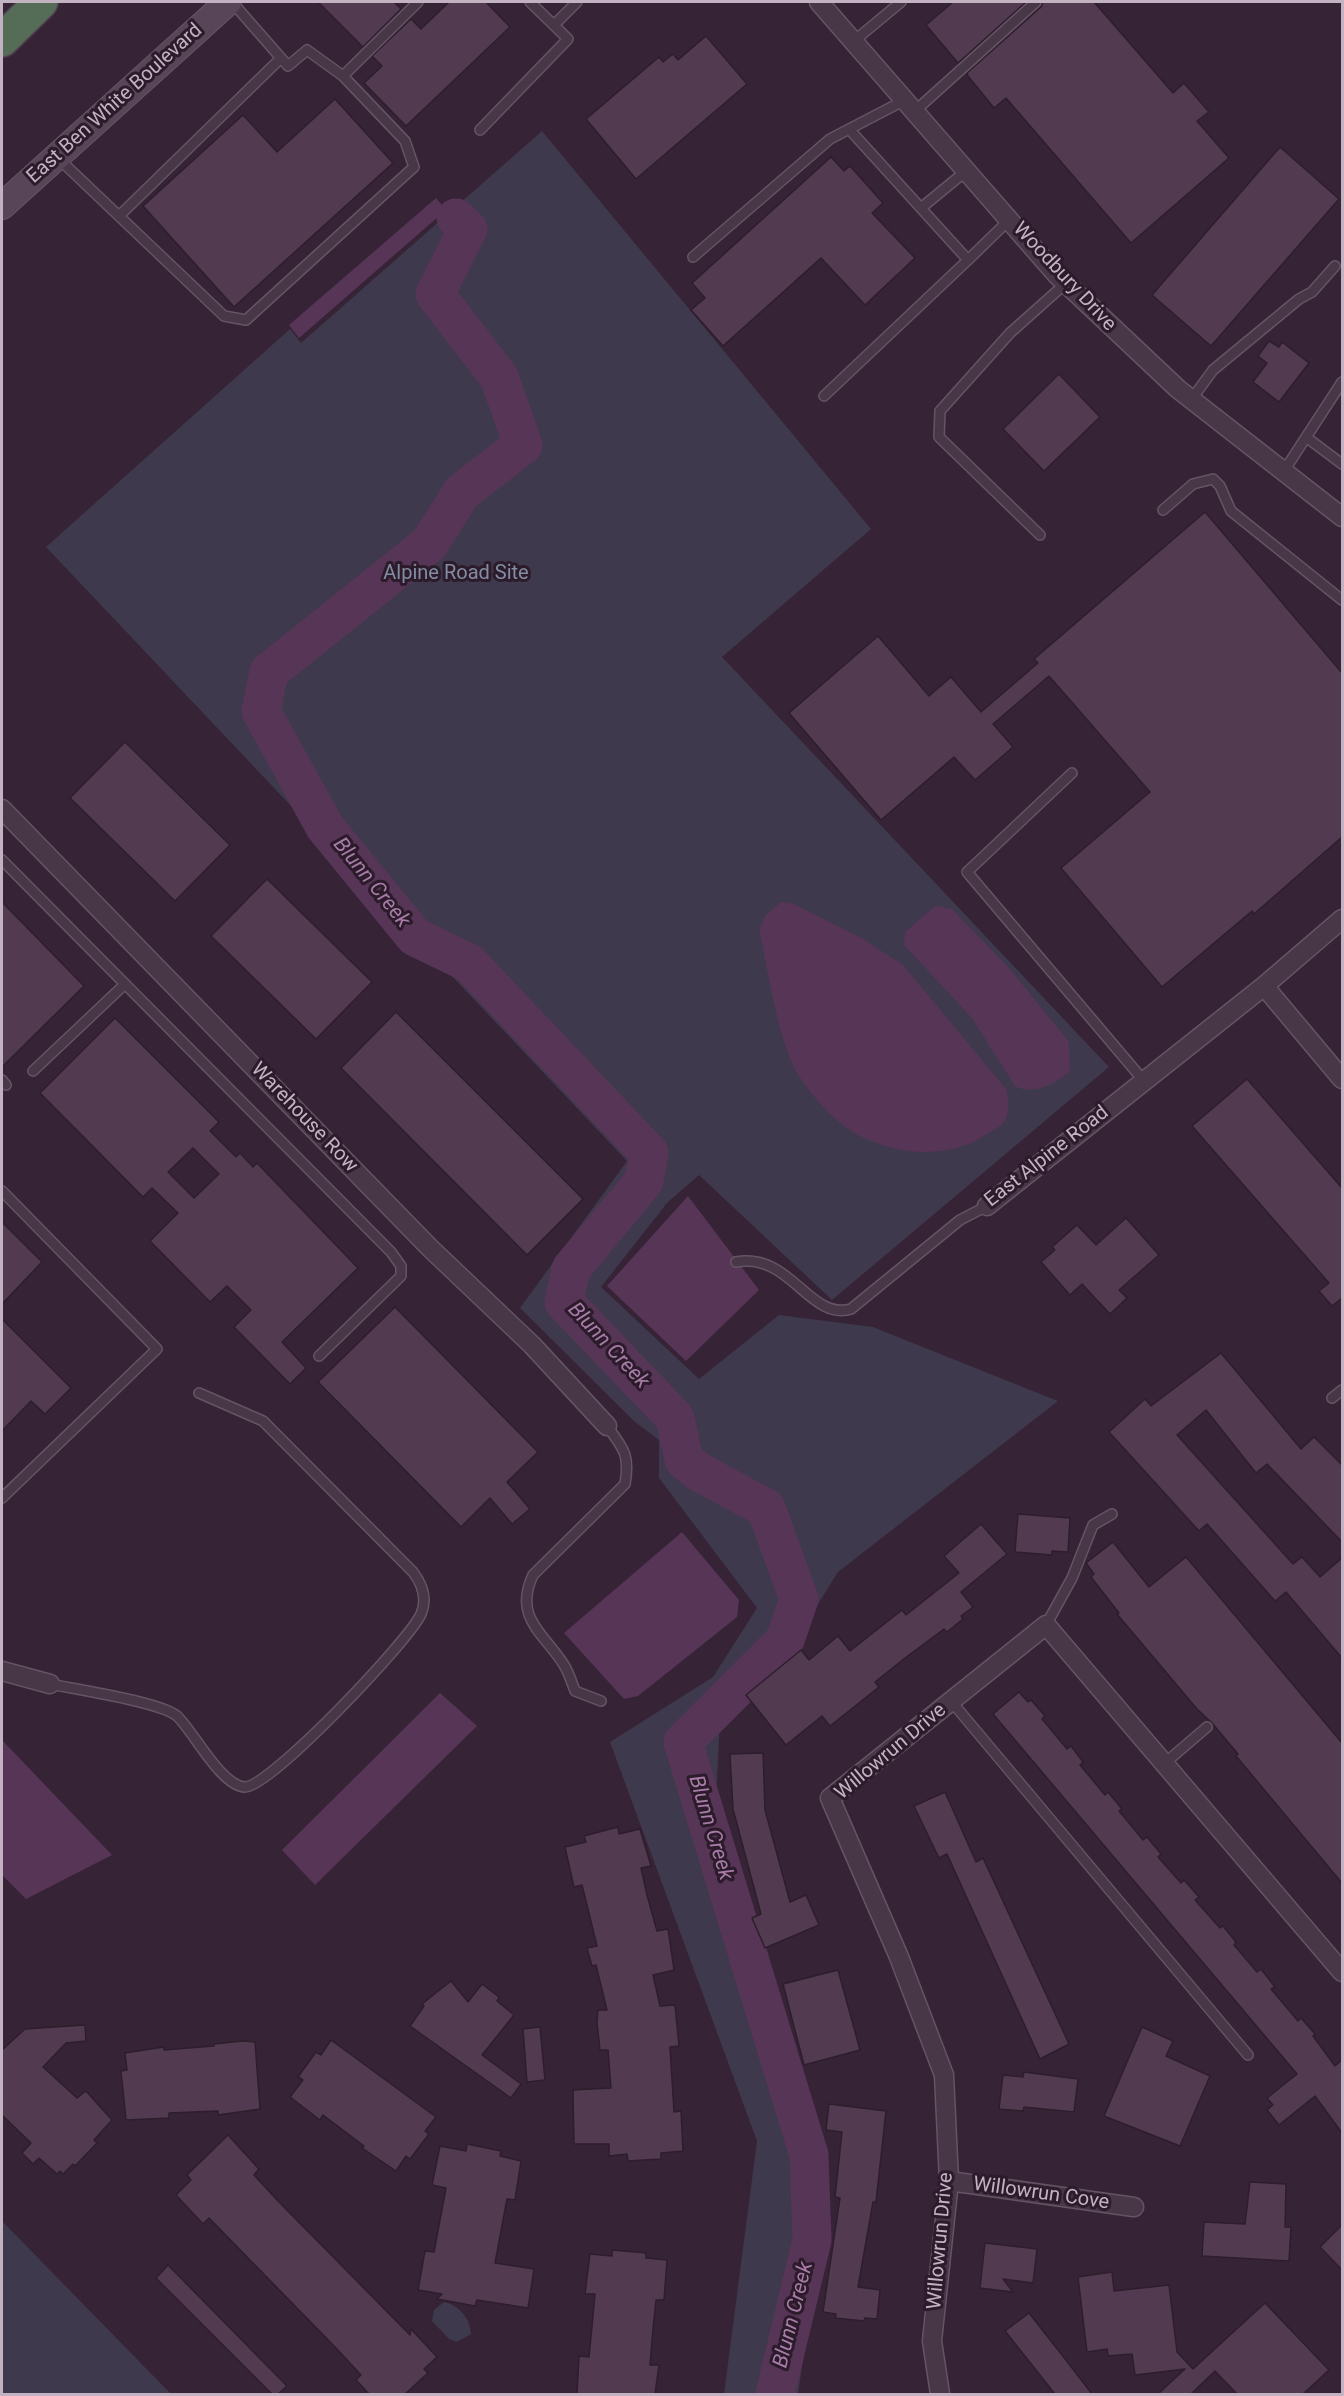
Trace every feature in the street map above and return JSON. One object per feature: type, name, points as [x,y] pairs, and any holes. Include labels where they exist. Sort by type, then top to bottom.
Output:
[{"type":"highway","points":[[2,40],[41,2]]},
{"type":"main road","name":"East Ben White Boulevard","points":[[2,206],[230,2]]},
{"type":"street","name":"Woodbury Drive","points":[[819,2],[1066,283],[1191,400],[1342,517]]},
{"type":"street","name":"Warehouse Row","points":[[2,809],[430,1248],[532,1345],[607,1426]]},
{"type":"street","name":"East Alpine Road","points":[[987,1206],[1264,986],[1342,919]]},
{"type":"street","points":[[1264,986],[1342,1079]]},
{"type":"street","points":[[1046,1625],[1342,1972]]},
{"type":"street","name":"Willowrun Drive","points":[[940,2394],[932,2341],[949,2181],[944,2076],[898,1957],[830,1798],[1046,1625]]},
{"type":"street","points":[[2,1671],[50,1684]]},
{"type":"street","name":"Willowrun Cove","points":[[949,2181],[1134,2206]]},
{"type":"lane","points":[[57,156],[224,316],[246,320],[414,167],[405,141],[342,76],[307,50],[288,66],[230,2]]},
{"type":"lane","points":[[480,130],[568,39],[530,2]]},
{"type":"lane","points":[[555,24],[577,2]]},
{"type":"lane","points":[[854,41],[902,2]]},
{"type":"lane","points":[[693,257],[830,140],[849,129],[910,106],[1036,2]]},
{"type":"lane","points":[[342,76],[415,3]]},
{"type":"lane","points":[[119,216],[281,58]]},
{"type":"lane","points":[[849,129],[968,260]]},
{"type":"lane","points":[[921,208],[966,171]]},
{"type":"lane","points":[[824,396],[1009,220]]},
{"type":"lane","points":[[1191,400],[1213,370],[1299,299],[1312,292],[1335,266]]},
{"type":"lane","points":[[1040,535],[939,437],[940,411],[1010,333],[1066,283]]},
{"type":"lane","points":[[1284,471],[1342,381]]},
{"type":"lane","points":[[1306,437],[1342,464]]},
{"type":"lane","points":[[1163,510],[1193,484],[1214,479],[1220,486],[1230,511],[1342,600]]},
{"type":"lane","points":[[1072,773],[967,872],[1144,1082]]},
{"type":"lane","points":[[2,860],[382,1244],[401,1266],[401,1276],[319,1356]]},
{"type":"lane","points":[[33,1071],[124,985]]},
{"type":"lane","points":[[2,1191],[157,1349],[2,1498]]},
{"type":"lane","name":"East Alpine Road","points":[[736,1262],[760,1261],[782,1272],[825,1308],[840,1312],[851,1308],[960,1220],[987,1206]]},
{"type":"lane","points":[[1332,1398],[1342,1390]]},
{"type":"lane","points":[[50,1684],[130,1700],[175,1715],[222,1773],[234,1784],[246,1787],[261,1781],[282,1766],[388,1658],[422,1613],[423,1586],[413,1572],[263,1421],[198,1393]]},
{"type":"lane","points":[[601,1701],[575,1691],[564,1666],[533,1626],[527,1611],[526,1590],[533,1575],[625,1484],[629,1463],[623,1448],[607,1426]]},
{"type":"lane","points":[[1046,1625],[1072,1578],[1093,1525],[1112,1514]]},
{"type":"lane","points":[[951,1701],[1248,2055]]},
{"type":"lane","points":[[1165,1763],[1207,1727]]},
{"type":"green space","name":"Alpine Road Site","points":[[542,131],[871,529],[722,657],[1109,1067],[832,1300],[699,1175],[667,1203],[601,1287],[699,1379],[779,1315],[873,1327],[1058,1401],[838,1572],[788,1652],[720,1718],[716,1799],[812,2136],[820,2243],[798,2394],[724,2394],[757,2141],[610,1742],[713,1677],[757,1608],[659,1478],[659,1440],[635,1422],[520,1308],[627,1161],[46,547],[290,329],[301,343]]},
{"type":"green space","points":[[2,2221],[171,2394],[2,2394]]},
{"type":"green space","points":[[444,2302],[459,2309],[470,2328],[471,2334],[457,2342],[449,2339],[432,2321],[434,2310]]},
{"type":"shaded area","points":[[436,198],[446,210],[299,338],[289,325]]},
{"type":"shaded area","points":[[781,902],[794,904],[863,939],[903,965],[1007,1090],[1008,1110],[1000,1126],[976,1141],[960,1147],[944,1151],[912,1151],[879,1144],[864,1138],[829,1113],[793,1066],[775,1008],[759,930],[765,916]]},
{"type":"shaded area","points":[[935,906],[952,909],[1009,968],[1069,1042],[1070,1071],[1065,1076],[1036,1089],[1021,1089],[1015,1086],[972,1018],[904,945],[905,932]]},
{"type":"shaded area","points":[[688,1196],[759,1290],[686,1361],[607,1286]]},
{"type":"shaded area","points":[[682,1532],[739,1600],[737,1617],[638,1696],[624,1699],[564,1633]]},
{"type":"shaded area","points":[[440,1693],[477,1726],[315,1885],[282,1850]]},
{"type":"shaded area","points":[[2,1740],[112,1855],[26,1899],[2,1875]]},
{"type":"building","points":[[318,2],[394,2],[401,9],[363,47]]},
{"type":"building","points":[[449,2],[486,2],[510,27],[406,126],[364,83],[382,66],[372,56],[411,19],[421,29]]},
{"type":"building","points":[[953,2],[1026,2],[958,63],[926,25]]},
{"type":"building","points":[[1043,2],[1094,2],[1173,93],[1184,83],[1209,112],[1197,121],[1229,158],[1131,243],[1006,98],[994,108],[968,76],[967,73],[1041,7]]},
{"type":"building","points":[[706,36],[747,84],[636,179],[586,119],[659,57],[663,62],[673,54],[678,60]]},
{"type":"building","points":[[335,99],[393,163],[234,307],[143,206],[243,115],[277,152]]},
{"type":"building","points":[[1280,147],[1339,199],[1211,346],[1152,295]]},
{"type":"building","points":[[831,157],[844,171],[850,166],[883,203],[872,213],[915,258],[865,305],[821,258],[723,346],[691,310],[705,298],[692,283]]},
{"type":"building","points":[[1269,341],[1279,347],[1282,342],[1309,363],[1279,402],[1253,382],[1267,363],[1258,356]]},
{"type":"building","points":[[1059,374],[1100,417],[1044,471],[1003,429]]},
{"type":"building","points":[[1205,512],[1342,673],[1342,837],[1254,914],[1252,911],[1162,987],[1061,868],[1150,792],[1049,676],[993,724],[1013,747],[975,780],[954,757],[881,820],[789,713],[878,636],[929,696],[951,677],[981,712],[1038,663],[1034,659]]},
{"type":"building","points":[[125,742],[230,845],[175,901],[70,798]]},
{"type":"building","points":[[267,879],[372,982],[316,1039],[211,936]]},
{"type":"building","points":[[2,902],[84,986],[2,1067]]},
{"type":"building","points":[[396,1012],[583,1199],[527,1255],[341,1068]]},
{"type":"building","points":[[115,1018],[219,1122],[210,1131],[236,1157],[240,1153],[253,1167],[257,1163],[358,1268],[282,1342],[306,1368],[290,1384],[234,1327],[251,1310],[227,1286],[210,1302],[150,1241],[178,1213],[152,1188],[143,1197],[40,1093]],"holes":[[[193,1148],[219,1174],[194,1198],[168,1172]]]},
{"type":"building","points":[[1247,1079],[1342,1188],[1342,1298],[1332,1306],[1319,1291],[1329,1283],[1192,1126]]},
{"type":"building","points":[[1126,1218],[1159,1255],[1119,1290],[1127,1298],[1110,1314],[1082,1284],[1070,1295],[1041,1262],[1055,1250],[1052,1247],[1077,1225],[1096,1245]]},
{"type":"building","points":[[2,1222],[42,1262],[2,1304]]},
{"type":"building","points":[[395,1307],[538,1452],[507,1482],[530,1509],[512,1524],[490,1498],[461,1527],[318,1382]]},
{"type":"building","points":[[2,1319],[71,1388],[45,1414],[31,1401],[2,1431]]},
{"type":"building","points":[[1221,1353],[1301,1449],[1314,1437],[1342,1465],[1342,1542],[1267,1464],[1256,1473],[1206,1410],[1177,1435],[1293,1564],[1302,1557],[1320,1577],[1342,1558],[1342,1658],[1286,1592],[1275,1601],[1207,1524],[1199,1531],[1109,1432],[1145,1399],[1151,1406]]},
{"type":"building","points":[[1018,1514],[1070,1518],[1068,1552],[1052,1551],[1052,1555],[1015,1552]]},
{"type":"building","points":[[981,1524],[1007,1554],[961,1592],[973,1607],[961,1616],[963,1619],[947,1632],[944,1629],[875,1682],[879,1687],[830,1726],[822,1716],[786,1745],[746,1695],[801,1650],[809,1660],[838,1636],[850,1651],[902,1610],[906,1615],[959,1573],[944,1556]]},
{"type":"building","points":[[1113,1542],[1149,1587],[1186,1557],[1342,1743],[1342,1883],[1236,1756],[1238,1754],[1117,1614],[1119,1613],[1091,1577],[1094,1574],[1086,1563]]},
{"type":"building","points":[[1019,1692],[1028,1702],[1031,1700],[1045,1716],[1042,1719],[1067,1749],[1071,1746],[1083,1762],[1080,1765],[1105,1795],[1108,1792],[1122,1809],[1119,1811],[1143,1840],[1147,1837],[1161,1854],[1158,1857],[1181,1883],[1184,1880],[1199,1897],[1195,1900],[1220,1928],[1223,1926],[1236,1942],[1234,1945],[1257,1972],[1261,1969],[1275,1987],[1271,1989],[1298,2021],[1301,2018],[1315,2034],[1313,2036],[1335,2066],[1342,2060],[1342,2133],[1315,2096],[1279,2125],[1267,2110],[1273,2105],[1267,2098],[1297,2074],[993,1714]]},
{"type":"building","points":[[763,1753],[765,1810],[790,1902],[806,1895],[819,1925],[765,1948],[752,1918],[761,1914],[733,1809],[730,1754]]},
{"type":"building","points":[[945,1792],[976,1862],[983,1858],[1069,2044],[1040,2059],[947,1854],[939,1858],[914,1806]]},
{"type":"building","points":[[618,1827],[619,1834],[640,1829],[651,1866],[641,1868],[647,1895],[657,1931],[668,1929],[674,1970],[653,1975],[660,2006],[675,2005],[679,2046],[670,2047],[674,2112],[681,2111],[683,2151],[661,2153],[661,2159],[628,2161],[627,2154],[609,2156],[609,2144],[574,2144],[573,2090],[611,2088],[608,2050],[600,2050],[597,2023],[598,2010],[607,2010],[596,1965],[592,1966],[587,1948],[597,1946],[582,1885],[574,1887],[565,1847],[586,1842],[584,1836]]},
{"type":"building","points":[[838,1970],[860,2050],[804,2065],[783,1984]]},
{"type":"building","points":[[451,1981],[468,2002],[482,1984],[499,1997],[497,2001],[514,2015],[482,2055],[521,2084],[511,2098],[410,2026],[424,2006],[422,2004]]},
{"type":"building","points":[[85,2025],[86,2041],[66,2043],[43,2067],[77,2098],[86,2091],[112,2120],[94,2140],[97,2143],[75,2166],[73,2164],[63,2174],[60,2171],[57,2174],[39,2158],[33,2164],[22,2153],[31,2143],[2,2115],[2,2050],[25,2029]]},
{"type":"building","points":[[540,2027],[545,2080],[527,2082],[523,2029]]},
{"type":"building","points":[[1142,2027],[1173,2041],[1166,2056],[1210,2076],[1180,2146],[1104,2116]]},
{"type":"building","points":[[331,2040],[436,2117],[425,2131],[429,2134],[410,2159],[406,2156],[396,2171],[362,2148],[364,2146],[323,2115],[320,2120],[290,2097],[303,2080],[298,2077],[316,2052],[321,2055]]},
{"type":"building","points":[[255,2042],[260,2109],[218,2115],[218,2111],[169,2113],[169,2118],[126,2120],[121,2071],[127,2070],[125,2053],[164,2047],[164,2050],[214,2046],[214,2044]]},
{"type":"building","points":[[1024,2072],[1078,2079],[1074,2112],[1024,2107],[1023,2111],[999,2109],[1003,2075],[1023,2077]]},
{"type":"building","points":[[829,2104],[886,2111],[876,2202],[873,2202],[858,2287],[880,2290],[877,2319],[865,2318],[864,2321],[835,2318],[836,2314],[823,2312],[840,2198],[835,2197],[842,2132],[826,2130]]},
{"type":"building","points":[[228,2135],[259,2169],[254,2175],[279,2202],[410,2335],[411,2329],[437,2357],[424,2369],[428,2373],[405,2394],[369,2394],[356,2380],[361,2375],[336,2348],[209,2218],[203,2224],[176,2195],[191,2180],[187,2175]]},
{"type":"building","points":[[467,2144],[501,2151],[500,2156],[521,2161],[515,2200],[507,2199],[495,2263],[534,2269],[528,2308],[477,2300],[475,2306],[437,2299],[442,2294],[418,2290],[425,2251],[434,2252],[446,2188],[432,2185],[440,2146],[466,2151]]},
{"type":"building","points":[[1250,2182],[1286,2184],[1285,2227],[1291,2227],[1289,2261],[1202,2256],[1204,2222],[1245,2224]]},
{"type":"building","points":[[1342,2225],[1342,2270],[1320,2247]]},
{"type":"building","points":[[985,2243],[1037,2249],[1033,2283],[1003,2279],[1013,2292],[980,2288]]},
{"type":"building","points":[[612,2250],[646,2253],[646,2258],[667,2260],[664,2300],[656,2300],[653,2329],[650,2365],[659,2365],[655,2394],[577,2394],[579,2356],[589,2357],[593,2316],[595,2294],[585,2294],[590,2254],[612,2256]]},
{"type":"building","points":[[168,2265],[287,2386],[278,2394],[272,2394],[156,2278]]},
{"type":"building","points":[[1112,2272],[1114,2291],[1169,2285],[1177,2352],[1193,2369],[1265,2303],[1329,2370],[1303,2394],[1237,2394],[1215,2371],[1191,2394],[1158,2394],[1185,2369],[1135,2375],[1132,2354],[1108,2356],[1107,2349],[1087,2352],[1078,2277]]},
{"type":"building","points":[[1029,2313],[1092,2394],[1055,2394],[1005,2331]]},
{"type":"waterway","name":"Blunn Creek","points":[[456,218],[468,229],[435,294],[499,377],[523,445],[462,492],[429,544],[269,672],[261,711],[325,827],[415,937],[469,963],[649,1153],[644,1181],[571,1269],[564,1302],[675,1418],[684,1460],[699,1472],[766,1508],[799,1599],[785,1640],[683,1742],[809,2155],[812,2240],[775,2394]]}]
